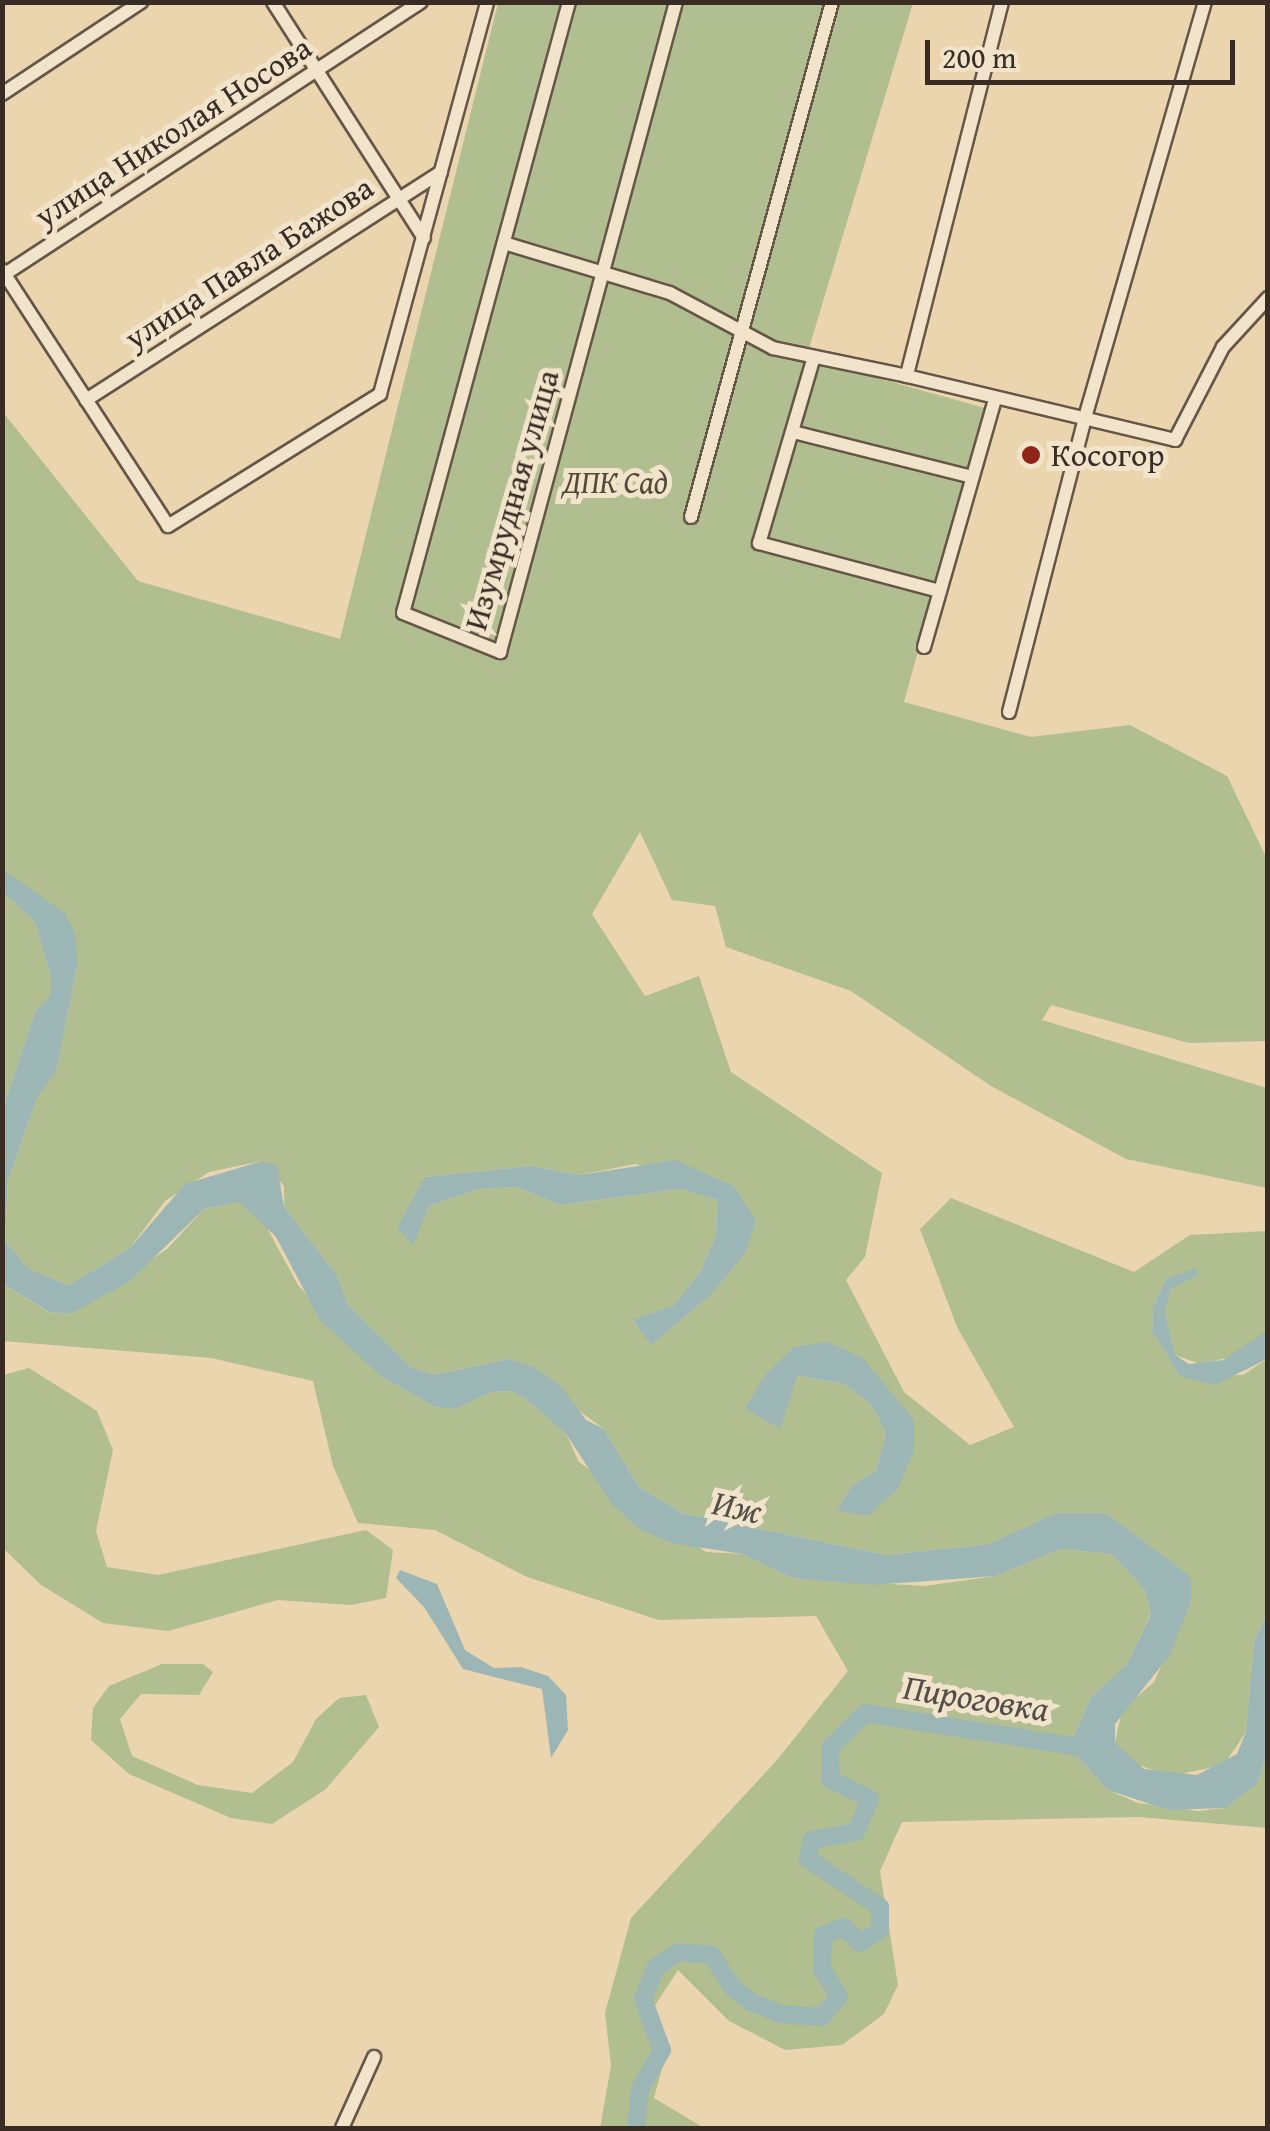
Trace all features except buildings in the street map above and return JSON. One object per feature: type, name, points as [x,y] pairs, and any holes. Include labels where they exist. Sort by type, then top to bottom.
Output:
[{"type":"street","points":[[2,94],[141,2]]},
{"type":"street","points":[[273,2],[424,238]]},
{"type":"street","name":"улица Николая Носова","points":[[4,272],[420,2]]},
{"type":"street","points":[[4,272],[168,526],[380,394],[487,2]]},
{"type":"street","name":"Изумрудная улица","points":[[569,2],[403,613],[500,652],[676,2]]},
{"type":"street","points":[[691,517],[832,2]]},
{"type":"street","points":[[908,376],[1002,2]]},
{"type":"street","points":[[1009,712],[1084,421],[1205,2]]},
{"type":"street","name":"улица Павла Бажова","points":[[86,400],[441,172]]},
{"type":"street","points":[[504,243],[670,294],[744,332],[813,360],[908,376],[994,400],[1176,440],[1222,347],[1268,298]]},
{"type":"street","points":[[813,360],[759,544],[940,591]]},
{"type":"street","points":[[924,646],[994,400]]},
{"type":"street","points":[[793,432],[972,477]]},
{"type":"street","points":[[342,2128],[374,2056]]},
{"type":"green space","name":"ДПК Сад","points":[[498,3],[913,3],[806,358],[985,408],[904,702],[1031,737],[1130,725],[1227,776],[1267,859],[1267,1041],[1189,1043],[1051,1005],[1042,1020],[1267,1088],[1267,1188],[1126,1159],[991,1086],[851,991],[726,947],[715,906],[672,900],[640,832],[592,914],[645,996],[699,976],[731,1072],[882,1173],[865,1257],[846,1280],[904,1392],[970,1445],[1014,1427],[957,1327],[920,1229],[951,1198],[1134,1272],[1190,1235],[1267,1231],[1267,1331],[1240,1355],[1200,1364],[1175,1355],[1165,1312],[1171,1289],[1197,1275],[1166,1279],[1153,1307],[1152,1332],[1180,1376],[1243,1375],[1267,1359],[1267,1615],[1254,1640],[1246,1732],[1224,1765],[1170,1776],[1130,1762],[1115,1743],[1122,1710],[1154,1682],[1192,1598],[1189,1576],[1106,1513],[1057,1513],[989,1544],[887,1555],[682,1513],[639,1487],[604,1429],[508,1359],[433,1375],[411,1367],[348,1305],[337,1275],[284,1207],[284,1186],[262,1161],[209,1172],[165,1201],[130,1248],[69,1285],[29,1269],[5,1240],[8,1180],[38,1096],[56,1071],[77,967],[3,870],[2,411],[138,581],[340,639]],"holes":[[[635,1164],[735,1187],[745,1254],[710,1296],[652,1344],[633,1321],[674,1305],[700,1272],[716,1235],[717,1200],[681,1189],[560,1205],[517,1187],[479,1189],[429,1206],[412,1245],[425,1177],[530,1166],[580,1175]],[[863,1358],[914,1451],[868,1516],[838,1510],[852,1485],[876,1471],[886,1433],[870,1403],[844,1384],[796,1376]]]},
{"type":"green space","points":[[3,892],[35,922],[51,977],[50,997],[35,1012],[3,1109]]},
{"type":"green space","points":[[239,1202],[260,1215],[298,1285],[382,1377],[435,1407],[456,1409],[491,1392],[511,1391],[526,1399],[566,1434],[579,1462],[706,1552],[742,1554],[792,1578],[925,1586],[996,1576],[1061,1549],[1112,1554],[1145,1590],[1151,1613],[1127,1664],[1091,1697],[1072,1741],[1075,1754],[1108,1790],[1138,1803],[1198,1811],[1226,1808],[1257,1784],[1267,1755],[1267,1828],[1139,1817],[902,1822],[880,1871],[898,1985],[884,2014],[842,2045],[785,2050],[729,2021],[678,1970],[652,2010],[667,2050],[654,2098],[704,2128],[600,2128],[611,2066],[605,2013],[631,1918],[777,1760],[848,1671],[816,1616],[659,1620],[527,1577],[435,1530],[358,1523],[333,1466],[313,1381],[211,1358],[3,1341],[3,1284],[48,1312],[71,1314],[167,1249],[204,1209]]},
{"type":"green space","points":[[29,1368],[97,1411],[113,1450],[96,1531],[107,1567],[158,1575],[366,1530],[393,1550],[386,1598],[351,1605],[278,1600],[168,1631],[103,1623],[41,1585],[3,1548],[3,1375]]},
{"type":"green space","points":[[162,1664],[203,1664],[213,1672],[199,1695],[141,1694],[120,1719],[132,1756],[198,1785],[252,1793],[293,1762],[316,1719],[339,1698],[366,1695],[379,1727],[326,1789],[272,1824],[231,1818],[129,1774],[91,1740],[93,1708],[109,1686]]},
{"type":"water","name":"Иж","points":[[3,870],[65,913],[76,936],[77,967],[56,1072],[38,1096],[8,1180],[5,1240],[29,1269],[69,1285],[130,1248],[185,1184],[262,1161],[277,1165],[284,1207],[337,1275],[348,1305],[411,1367],[433,1375],[508,1359],[534,1367],[560,1385],[586,1420],[604,1429],[639,1487],[682,1513],[887,1555],[989,1544],[1056,1513],[1106,1513],[1190,1576],[1192,1598],[1170,1655],[1115,1724],[1115,1743],[1144,1769],[1197,1775],[1237,1754],[1246,1732],[1254,1640],[1267,1615],[1267,1755],[1257,1784],[1226,1808],[1168,1810],[1108,1790],[1075,1754],[1072,1741],[1091,1697],[1127,1664],[1151,1614],[1145,1590],[1112,1554],[1061,1549],[996,1576],[873,1585],[792,1578],[742,1554],[671,1543],[638,1528],[612,1504],[566,1434],[526,1399],[511,1391],[491,1392],[456,1409],[435,1407],[382,1377],[320,1320],[276,1237],[239,1202],[204,1209],[129,1282],[70,1314],[49,1312],[3,1284],[3,1109],[35,1012],[50,996],[51,977],[35,922],[3,892]]},
{"type":"water","points":[[676,1160],[735,1187],[756,1221],[745,1254],[710,1296],[651,1345],[633,1320],[674,1305],[700,1272],[716,1235],[717,1200],[681,1189],[560,1205],[517,1187],[479,1189],[429,1206],[413,1245],[397,1228],[425,1177],[530,1166],[580,1175]]},
{"type":"water","points":[[1196,1268],[1198,1275],[1171,1289],[1165,1312],[1175,1355],[1189,1364],[1223,1360],[1267,1331],[1267,1359],[1215,1385],[1180,1376],[1152,1332],[1153,1307],[1166,1279]]},
{"type":"water","points":[[827,1342],[863,1358],[914,1420],[914,1451],[898,1488],[868,1516],[837,1511],[852,1485],[876,1471],[886,1433],[870,1403],[844,1384],[797,1376],[780,1429],[745,1408],[766,1374],[794,1347]]},
{"type":"water","points":[[400,1570],[437,1584],[465,1650],[494,1668],[521,1667],[548,1676],[566,1695],[568,1730],[551,1758],[542,1689],[463,1669],[424,1607],[396,1578]]},
{"type":"waterway","name":"Пироговка","points":[[636,2128],[640,2089],[662,2050],[643,1999],[656,1967],[679,1952],[712,1955],[731,1986],[751,2002],[780,2014],[822,2017],[839,1997],[822,1969],[823,1935],[844,1927],[860,1943],[880,1930],[880,1907],[808,1859],[812,1840],[856,1832],[870,1799],[831,1780],[830,1748],[865,1713],[1095,1750]]},
{"type":"place","name":"Косогор","points":[[1031,455]]}]
